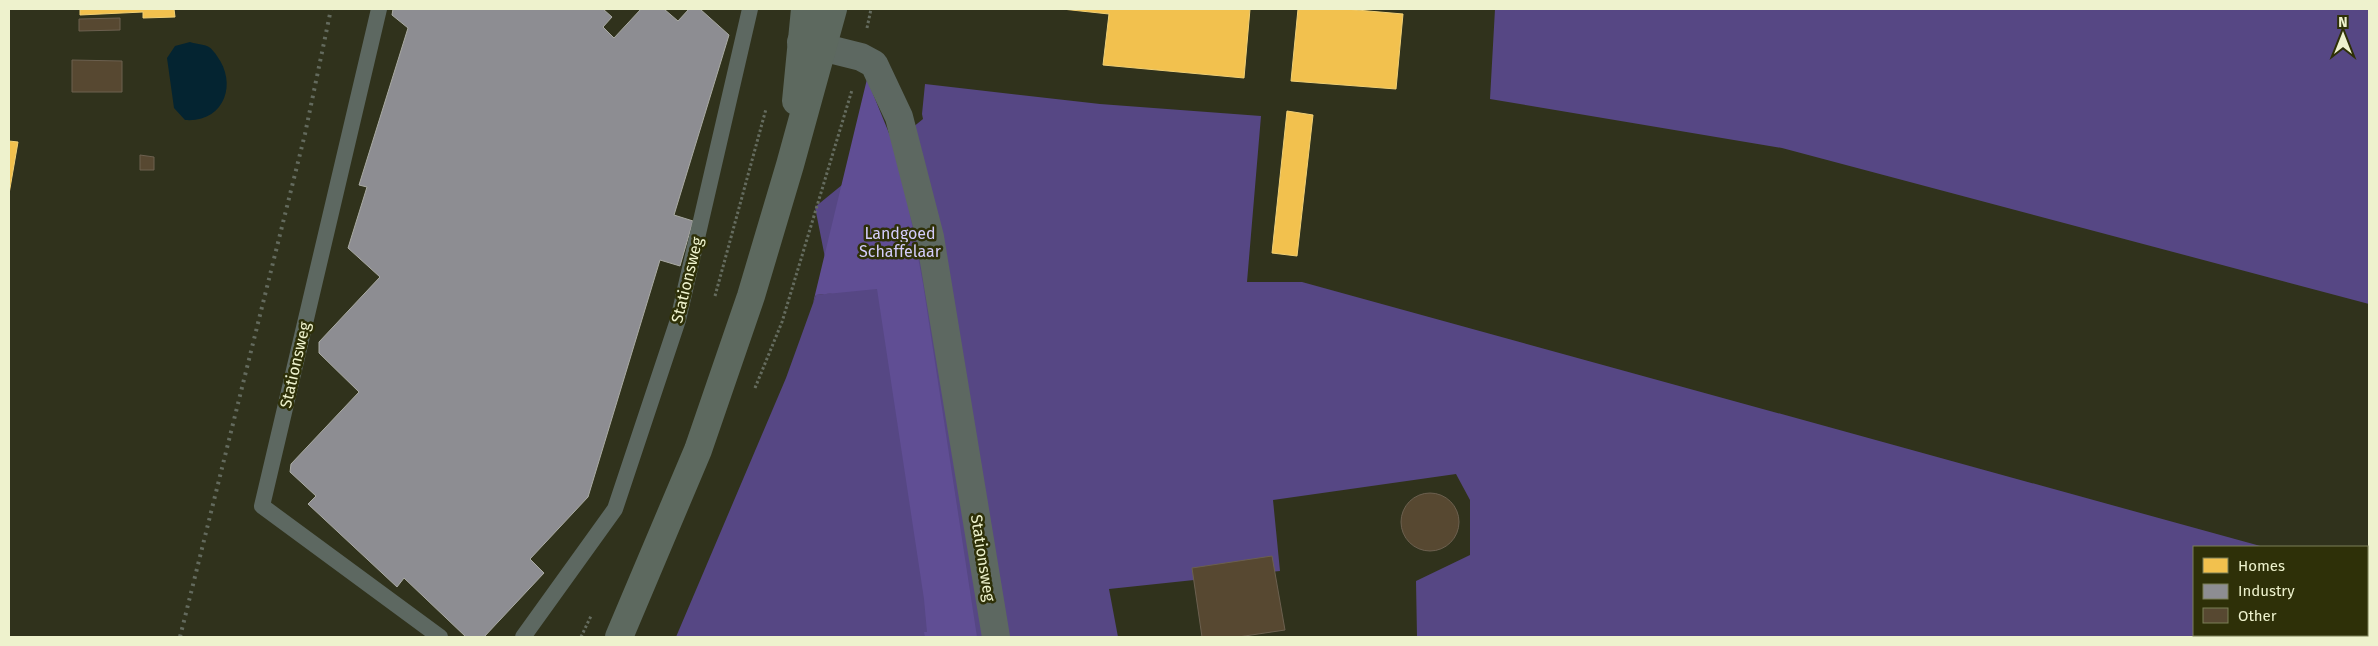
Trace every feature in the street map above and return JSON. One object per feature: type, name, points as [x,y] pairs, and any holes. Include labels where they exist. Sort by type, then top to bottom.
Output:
[{"type":"main road","points":[[805,9],[812,45]]},
{"type":"main road","points":[[619,637],[698,450],[751,296],[790,165],[812,45],[833,9]]},
{"type":"street","name":"Stationsweg","points":[[812,45],[861,57],[874,64],[899,117],[930,237],[996,637]]},
{"type":"lane","name":"Stationsweg","points":[[379,9],[262,506],[440,637]]},
{"type":"lane","name":"Stationsweg","points":[[523,637],[615,508],[678,320],[750,9]]},
{"type":"green space","points":[[1495,9],[2369,9],[2369,304],[1782,148],[1490,99]]},
{"type":"green space","name":"Landgoed Schaffelaar","points":[[867,79],[893,143],[902,171],[923,284],[977,637],[925,637],[924,632],[927,632],[924,599],[877,289],[816,295],[813,303]]},
{"type":"green space","name":"Landgoed Schaffelaar","points":[[925,84],[1100,104],[1261,116],[1247,282],[1302,282],[2260,546],[2193,546],[2193,636],[2368,636],[2369,561],[2369,637],[1417,637],[1416,581],[1470,555],[1470,500],[1456,474],[1273,500],[1280,571],[1109,589],[1118,637],[676,637],[786,378],[816,295],[832,293],[815,207],[923,119]]},
{"type":"water","points":[[190,42],[207,46],[214,52],[223,67],[226,89],[224,100],[209,115],[198,119],[185,120],[174,108],[167,58],[175,46]]},
{"type":"building: Homes","points":[[80,9],[174,9],[175,17],[143,18],[143,12],[80,15]]},
{"type":"building: Homes","points":[[1062,9],[1250,9],[1244,78],[1103,65],[1109,14]]},
{"type":"building: Homes","points":[[1298,9],[1345,9],[1403,14],[1396,89],[1291,81]]},
{"type":"building: Homes","points":[[1287,111],[1313,115],[1297,256],[1272,253]]},
{"type":"building: Homes","points":[[9,141],[18,142],[9,194]]},
{"type":"building: Industry","points":[[393,9],[603,9],[612,17],[603,27],[614,38],[641,9],[664,9],[678,21],[689,9],[700,9],[729,35],[674,215],[693,221],[680,266],[660,260],[588,497],[530,559],[544,573],[484,637],[466,637],[404,578],[397,587],[308,504],[316,496],[290,472],[291,464],[359,392],[319,353],[319,342],[380,277],[348,248],[367,187],[359,185],[408,28],[392,15]]},
{"type":"building: Other","points":[[120,18],[120,30],[79,31],[79,19]]},
{"type":"building: Other","points":[[72,60],[122,61],[122,92],[72,92]]},
{"type":"building: Other","points":[[140,155],[154,157],[154,170],[140,170]]},
{"type":"building: Other","points":[[1424,493],[1436,493],[1451,501],[1459,516],[1459,528],[1451,543],[1436,551],[1424,551],[1409,543],[1401,528],[1401,516],[1409,501]]},
{"type":"building: Other","points":[[1272,556],[1285,630],[1238,637],[1202,637],[1192,568]]},
{"type":"railway","points":[[180,637],[305,134],[331,9]]}]
